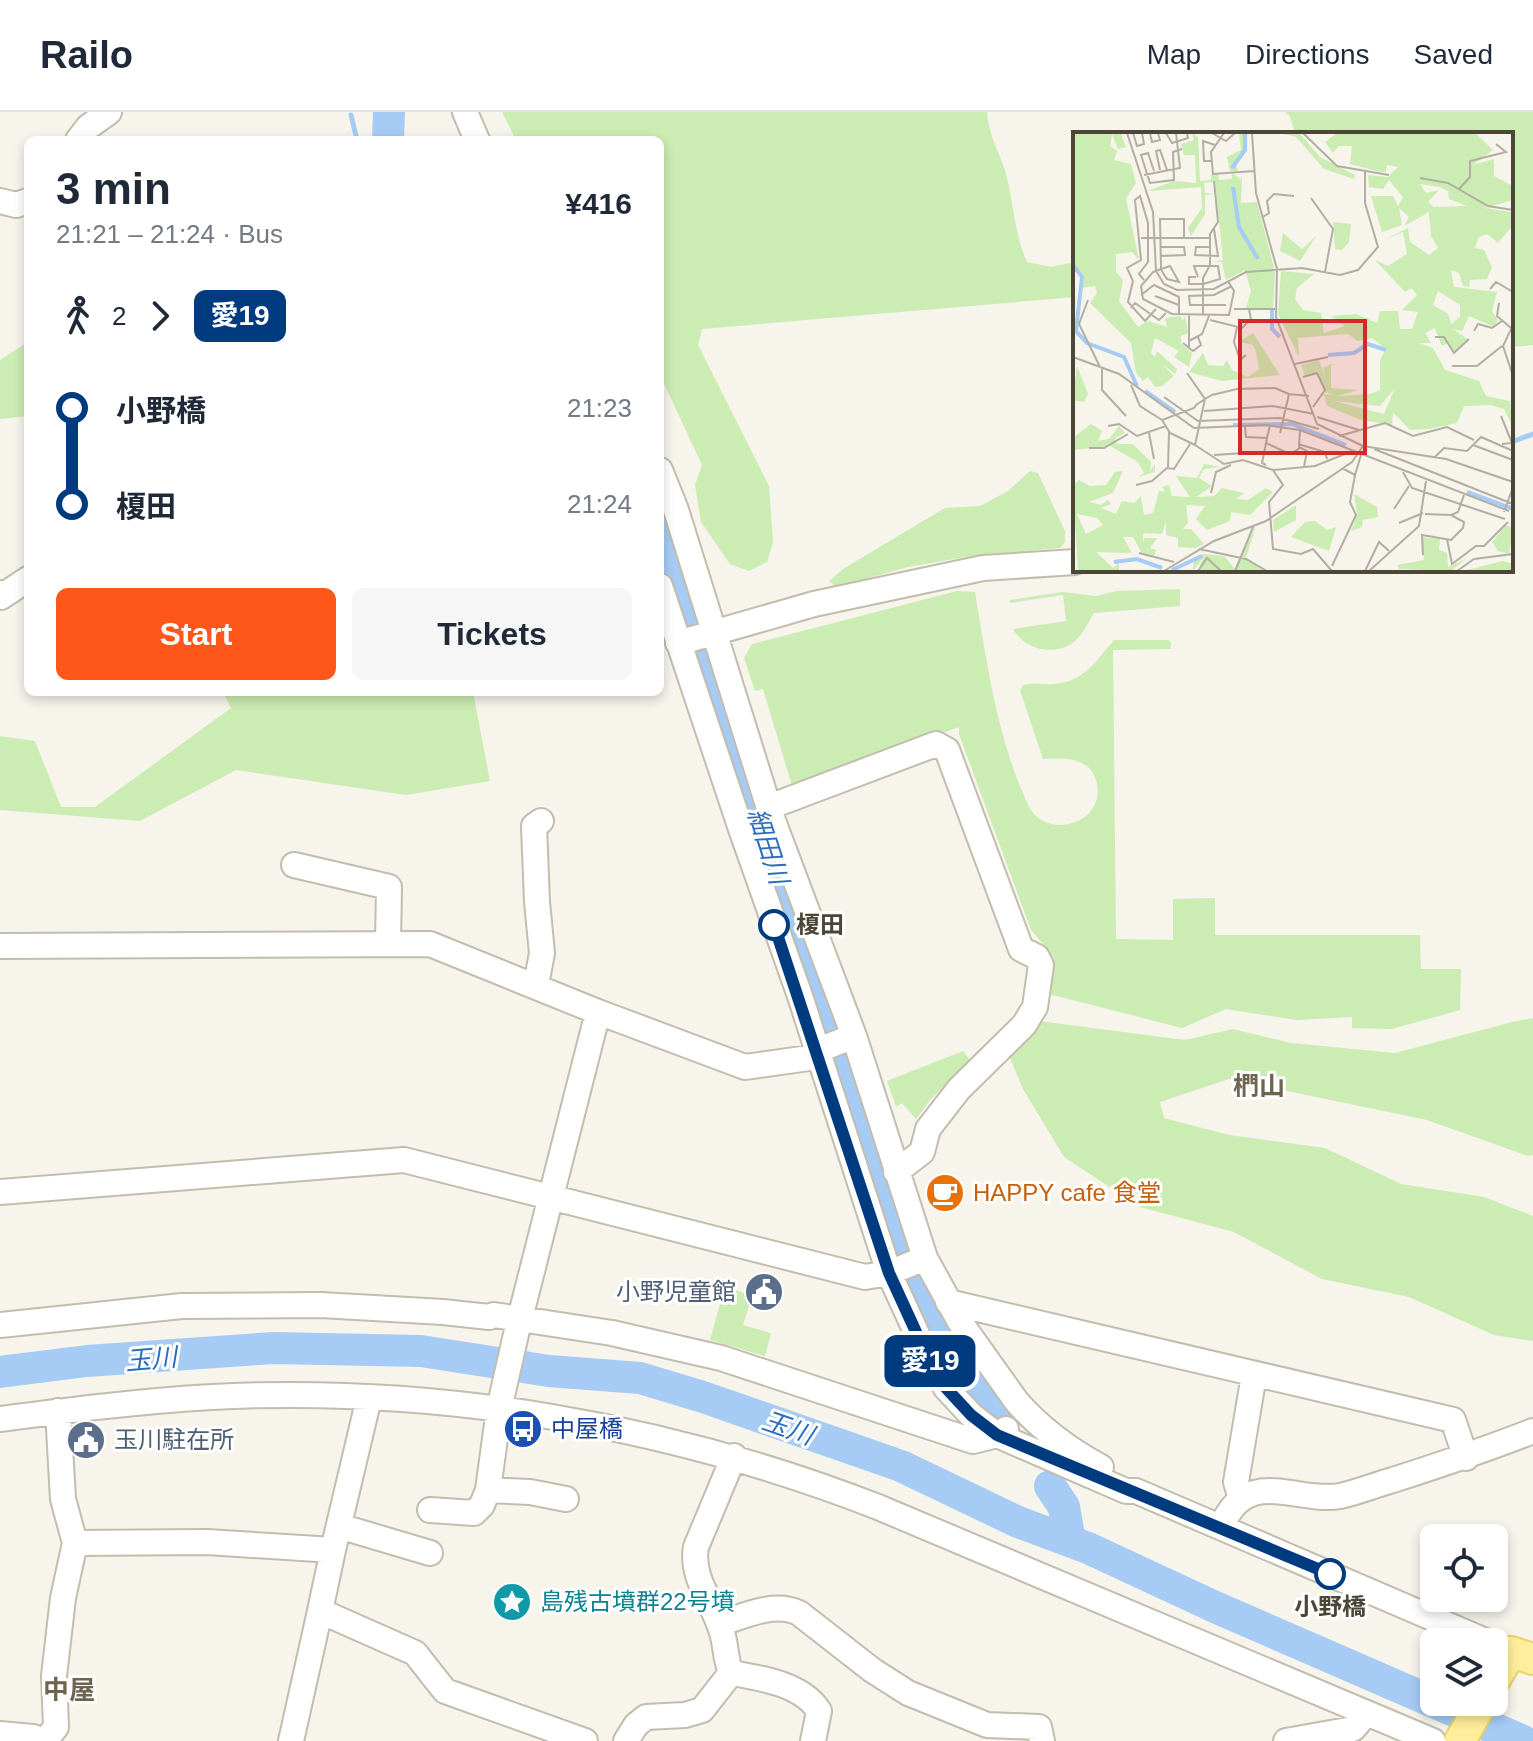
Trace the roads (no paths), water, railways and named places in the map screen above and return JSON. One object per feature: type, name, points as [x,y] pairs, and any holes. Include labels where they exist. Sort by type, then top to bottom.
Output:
[{"type":"main road","points":[[1460,1741],[1474,1716]]},
{"type":"street","points":[[82,136],[96,120],[109,112]]},
{"type":"street","points":[[465,112],[475,136]]},
{"type":"street","points":[[0,201],[16,205],[24,202]]},
{"type":"street","points":[[664,480],[676,510],[696,638],[759,820],[800,996],[835,1043],[896,1172],[908,1265],[927,1356],[946,1388],[971,1415],[1011,1425],[1083,1457],[1128,1481],[1136,1491]]},
{"type":"street","points":[[696,638],[814,604],[983,568],[1073,562]]},
{"type":"street","points":[[0,593],[1,597],[8,595],[24,582]]},
{"type":"street","points":[[664,592],[696,638],[908,1265],[948,1302],[993,1371],[1011,1425],[1126,1491],[1136,1491],[1220,1527],[1438,1628]]},
{"type":"street","points":[[759,820],[936,744],[947,750],[1021,949],[1037,957],[1041,965],[1035,1007],[1024,1025],[959,1089],[928,1129],[922,1152],[896,1172]]},
{"type":"street","points":[[536,985],[542,953],[534,826],[541,821]]},
{"type":"street","points":[[294,865],[389,887],[388,943]]},
{"type":"street","points":[[0,946],[430,944],[745,1067],[809,1058],[835,1043]]},
{"type":"street","points":[[430,1510],[474,1513],[482,1505],[488,1490],[500,1403],[518,1324],[598,1012]]},
{"type":"street","points":[[0,1192],[404,1160],[865,1277],[908,1265]]},
{"type":"street","points":[[948,1302],[1453,1420],[1466,1458]]},
{"type":"street","points":[[0,1325],[182,1306],[321,1305],[612,1333],[721,1358],[973,1441],[1011,1425]]},
{"type":"street","points":[[1241,1499],[1236,1482],[1254,1375]]},
{"type":"street","points":[[0,1419],[214,1397],[500,1403],[734,1456],[810,1480],[1433,1741]]},
{"type":"street","points":[[291,1741],[369,1398]]},
{"type":"street","points":[[0,1734],[44,1741],[56,1727],[56,1660],[63,1598],[75,1543],[63,1499],[58,1411]]},
{"type":"street","points":[[1220,1527],[1241,1499],[1252,1493],[1270,1491],[1302,1497],[1338,1496],[1466,1458],[1533,1431]]},
{"type":"street","points":[[731,1673],[719,1624],[693,1562],[696,1547],[734,1456]]},
{"type":"street","points":[[488,1490],[530,1492],[566,1499]]},
{"type":"street","points":[[339,1526],[419,1555]]},
{"type":"street","points":[[75,1543],[207,1542],[333,1550]]},
{"type":"street","points":[[719,1624],[787,1607],[908,1693],[987,1725],[1039,1727],[1042,1741]]},
{"type":"street","points":[[320,1611],[415,1653],[445,1691],[585,1741]]},
{"type":"street","points":[[626,1741],[636,1725],[646,1717],[685,1715],[702,1710],[731,1673]]},
{"type":"street","points":[[731,1673],[769,1680],[812,1700],[819,1711],[813,1741]]},
{"type":"street","points":[[1286,1741],[1353,1729],[1366,1714]]},
{"type":"waterway","name":"細田川","points":[[388,136],[389,112]]},
{"type":"waterway","points":[[351,115],[356,136]]},
{"type":"waterway","points":[[1513,441],[1533,434]]},
{"type":"waterway","name":"細田川","points":[[664,528],[701,654],[902,1255],[953,1354],[1004,1420]]},
{"type":"waterway","name":"玉川","points":[[0,1372],[87,1361],[273,1348],[421,1351],[549,1371],[640,1378],[901,1466],[1018,1522],[1088,1548],[1215,1607],[1523,1741]]},
{"type":"waterway","name":"細田川","points":[[1050,1486],[1064,1507],[1070,1541]]},
{"type":"place","name":"榎田","points":[[774,925]]},
{"type":"place","name":"HAPPY cafe 食堂","points":[[945,1193]]},
{"type":"place","name":"小野児童館","points":[[764,1292]]},
{"type":"place","name":"中屋橋","points":[[523,1429]]},
{"type":"place","name":"玉川駐在所","points":[[86,1440]]},
{"type":"place","name":"小野橋","points":[[1330,1574]]},
{"type":"place","name":"島残古墳群22号墳","points":[[512,1602]]},
{"type":"district","name":"椚山","points":[[1259,1086]]},
{"type":"district","name":"中屋","points":[[69,1690]]}]
